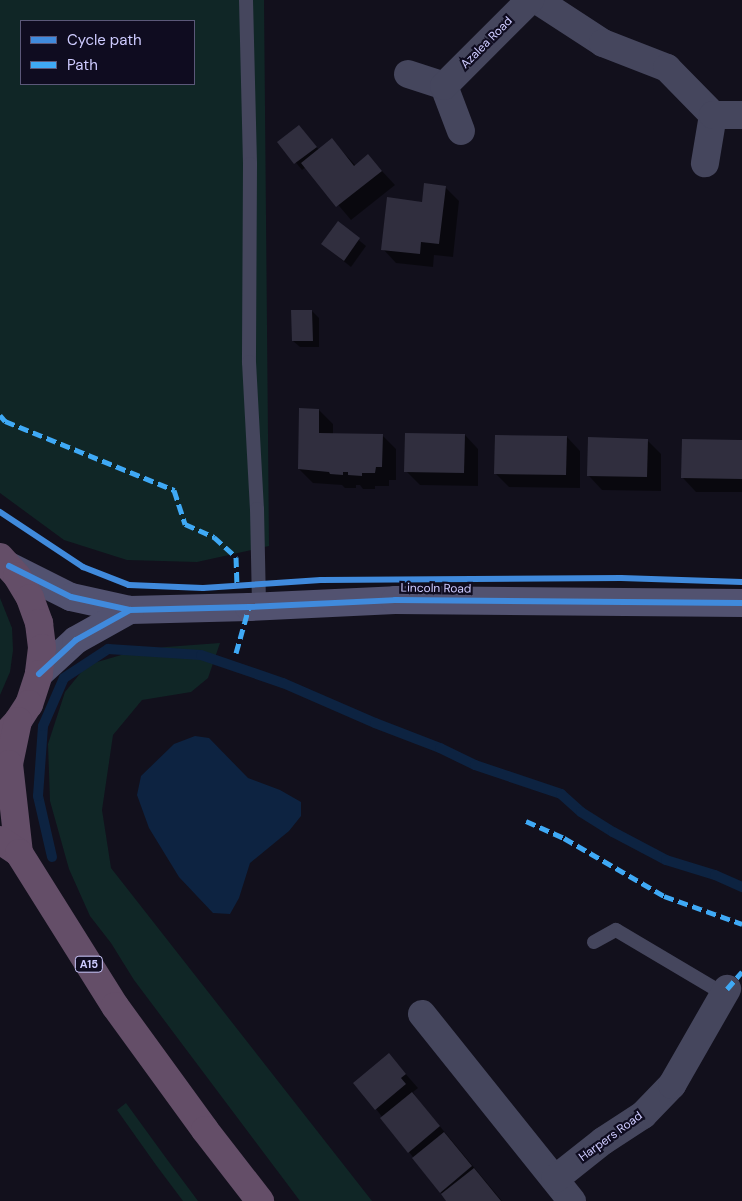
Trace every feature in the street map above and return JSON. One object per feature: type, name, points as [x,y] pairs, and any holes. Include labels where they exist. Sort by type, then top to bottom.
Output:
[{"type":"highway","name":"A15","points":[[0,741],[18,721],[31,699],[39,674],[42,648],[39,623],[30,598],[4,562]]},
{"type":"highway","name":"A15","points":[[18,721],[10,764],[10,847],[115,1006],[194,1116],[260,1201]]},
{"type":"main road","name":"Lincoln Road","points":[[4,562],[71,597],[130,610],[395,600],[742,603]]},
{"type":"main road","name":"Lincoln Road","points":[[39,674],[76,640],[130,610]]},
{"type":"street","name":"Azalea Road","points":[[444,86],[530,0]]},
{"type":"street","points":[[536,0],[603,43],[668,68],[713,115],[742,115]]},
{"type":"street","points":[[408,74],[444,86],[462,131]]},
{"type":"street","points":[[705,163],[713,115]]},
{"type":"street","name":"Harpers Road","points":[[555,1179],[603,1141],[644,1115],[672,1085],[725,991]]},
{"type":"street","points":[[422,1014],[572,1201]]},
{"type":"lane","points":[[246,0],[250,164],[249,362],[257,509],[259,606]]},
{"type":"lane","points":[[594,942],[616,930],[725,991]]},
{"type":"green space","points":[[0,0],[264,0],[269,546],[197,562],[127,560],[64,540],[0,493]]},
{"type":"green space","points":[[0,598],[12,628],[13,650],[10,672],[0,695]]},
{"type":"green space","points":[[220,643],[208,678],[191,692],[142,700],[113,735],[102,810],[111,868],[372,1201],[300,1201],[134,980],[111,943],[90,916],[69,869],[50,801],[48,744],[65,692],[87,665],[128,653],[166,647]]},
{"type":"green space","points":[[126,1103],[198,1201],[183,1201],[156,1165],[117,1110]]},
{"type":"water","points":[[195,736],[209,738],[248,778],[280,790],[301,802],[301,816],[289,831],[250,863],[239,898],[230,914],[213,913],[179,877],[149,828],[137,795],[141,776],[174,744]]},
{"type":"building","points":[[299,125],[317,147],[294,164],[277,142]]},
{"type":"building","points":[[332,138],[354,166],[368,154],[382,171],[336,207],[301,163]]},
{"type":"building","points":[[424,183],[446,186],[439,244],[421,242],[420,254],[381,250],[387,197],[422,202]]},
{"type":"building","points":[[338,221],[360,238],[344,261],[321,244]]},
{"type":"building","points":[[291,310],[312,310],[313,341],[292,341]]},
{"type":"building","points":[[299,408],[319,409],[319,433],[383,434],[382,467],[376,467],[375,473],[362,473],[362,476],[348,475],[348,472],[343,472],[343,475],[298,469]]},
{"type":"building","points":[[405,433],[465,434],[464,473],[404,472]]},
{"type":"building","points":[[495,435],[567,436],[566,475],[494,474]]},
{"type":"building","points":[[588,437],[648,439],[647,477],[587,476]]},
{"type":"building","points":[[682,439],[742,440],[742,479],[681,478]]},
{"type":"building","points":[[389,1053],[406,1074],[401,1078],[406,1084],[375,1110],[353,1083]]},
{"type":"building","points":[[412,1092],[440,1126],[408,1153],[380,1118]]},
{"type":"building","points":[[444,1132],[472,1166],[440,1193],[412,1158]]},
{"type":"building","points":[[474,1168],[501,1201],[446,1201],[441,1194]]},
{"type":"waterway","points":[[52,857],[38,796],[43,726],[64,678],[108,649],[201,655],[283,683],[375,723],[440,748],[475,765],[561,794],[581,812],[613,832],[666,860],[715,875],[742,887]]},
{"type":"marked path","points":[[0,415],[5,421],[174,490],[185,524],[214,537],[236,557],[237,585]]},
{"type":"marked path","points":[[236,653],[249,607]]},
{"type":"marked path","points":[[526,821],[564,838],[664,896],[742,924]]},
{"type":"marked path","points":[[727,989],[742,972]]},
{"type":"cycle path","points":[[0,512],[83,567],[129,585],[203,588],[321,580],[621,578],[742,582]]},
{"type":"cycle path","points":[[9,566],[71,597],[130,610],[395,600],[742,603]]},
{"type":"cycle path","points":[[39,674],[76,640],[130,610]]}]
